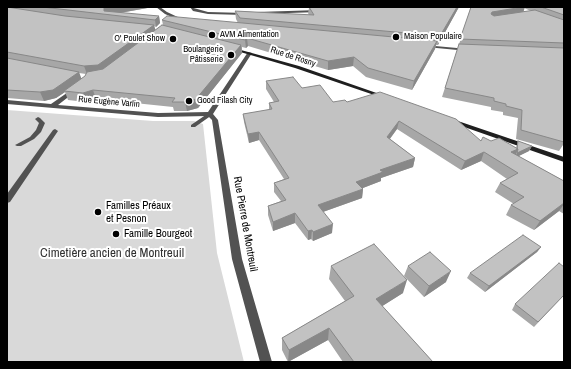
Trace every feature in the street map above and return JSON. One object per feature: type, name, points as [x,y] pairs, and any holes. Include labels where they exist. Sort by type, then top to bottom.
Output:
[{"type":"main road","name":"Rue de Rosny","points":[[226,46],[392,100]]},
{"type":"main road","points":[[444,118],[564,160]]},
{"type":"street","points":[[158,7],[175,18],[188,23]]},
{"type":"street","points":[[192,7],[194,10],[208,13],[227,14],[321,11]]},
{"type":"street","points":[[170,20],[175,18]]},
{"type":"street","points":[[419,45],[474,50]]},
{"type":"street","points":[[193,126],[208,116],[250,53]]},
{"type":"street","points":[[53,105],[78,87]]},
{"type":"street","name":"Rue Eugène Varlin","points":[[7,102],[158,115],[208,116]]},
{"type":"street","name":"Rue Pierre de Montreuil","points":[[208,116],[215,120],[237,259],[266,362]]},
{"type":"street","points":[[19,145],[32,138],[39,131],[42,123],[38,119]]},
{"type":"street","points":[[7,200],[55,131]]},
{"type":"green space","name":"Cimetière ancien de Montreuil","points":[[7,110],[153,121],[194,121],[203,124],[217,253],[244,362],[7,362]]},
{"type":"building","points":[[7,7],[65,16],[154,25],[98,65],[84,66],[7,52]]},
{"type":"building","points":[[42,7],[113,7],[104,8],[104,11],[159,16],[155,20]]},
{"type":"building","points":[[309,7],[457,7],[440,36],[240,18],[235,11],[314,15]]},
{"type":"building","points":[[471,7],[523,7],[492,12],[491,14],[494,16],[535,10],[564,20],[564,43],[460,39]]},
{"type":"building","points":[[541,7],[564,7],[564,15]]},
{"type":"building","points":[[167,16],[437,41],[414,81],[368,68],[354,57],[328,61],[247,38],[245,40],[162,20]]},
{"type":"building","points":[[162,25],[241,45],[196,99],[185,102],[172,102],[175,98],[93,90],[83,93],[64,91],[85,76],[87,72],[103,69]]},
{"type":"building","points":[[459,44],[564,48],[564,142],[521,130],[522,110],[494,101],[494,98],[445,88]]},
{"type":"building","points":[[7,58],[79,72],[53,90],[40,92],[7,90]]},
{"type":"building","points":[[293,77],[302,88],[320,85],[333,102],[345,100],[347,102],[380,92],[456,119],[481,141],[483,137],[491,141],[499,138],[518,149],[511,152],[564,181],[564,203],[540,221],[511,205],[524,197],[500,183],[518,173],[484,152],[465,161],[399,121],[387,137],[415,158],[380,170],[383,172],[356,182],[363,189],[318,205],[333,224],[313,232],[312,230],[308,231],[295,213],[273,222],[268,206],[286,200],[274,183],[289,178],[259,132],[248,134],[243,114],[272,109],[269,103],[279,101],[266,81]]},
{"type":"building","points":[[518,141],[532,146],[517,153]]},
{"type":"building","points":[[523,235],[541,247],[489,286],[470,273]]},
{"type":"building","points":[[374,244],[407,280],[376,299],[433,362],[354,362],[329,328],[289,350],[282,338],[354,296],[331,266]]},
{"type":"building","points":[[430,252],[451,271],[429,286],[408,266]]},
{"type":"building","points":[[559,263],[564,267],[564,295],[538,322],[515,304]]},
{"type":"place","name":"AVM Alimentation","points":[[212,35]]},
{"type":"place","name":"Maison Populaire","points":[[396,37]]},
{"type":"place","name":"O' Poulet Show","points":[[173,39]]},
{"type":"place","name":"Boulangerie Pâtisserie","points":[[231,55]]},
{"type":"place","name":"Good Filash City","points":[[189,101]]},
{"type":"place","name":"Familles Préaux et Pesnon","points":[[98,212]]},
{"type":"place","name":"Famille Bourgeot","points":[[116,234]]}]
